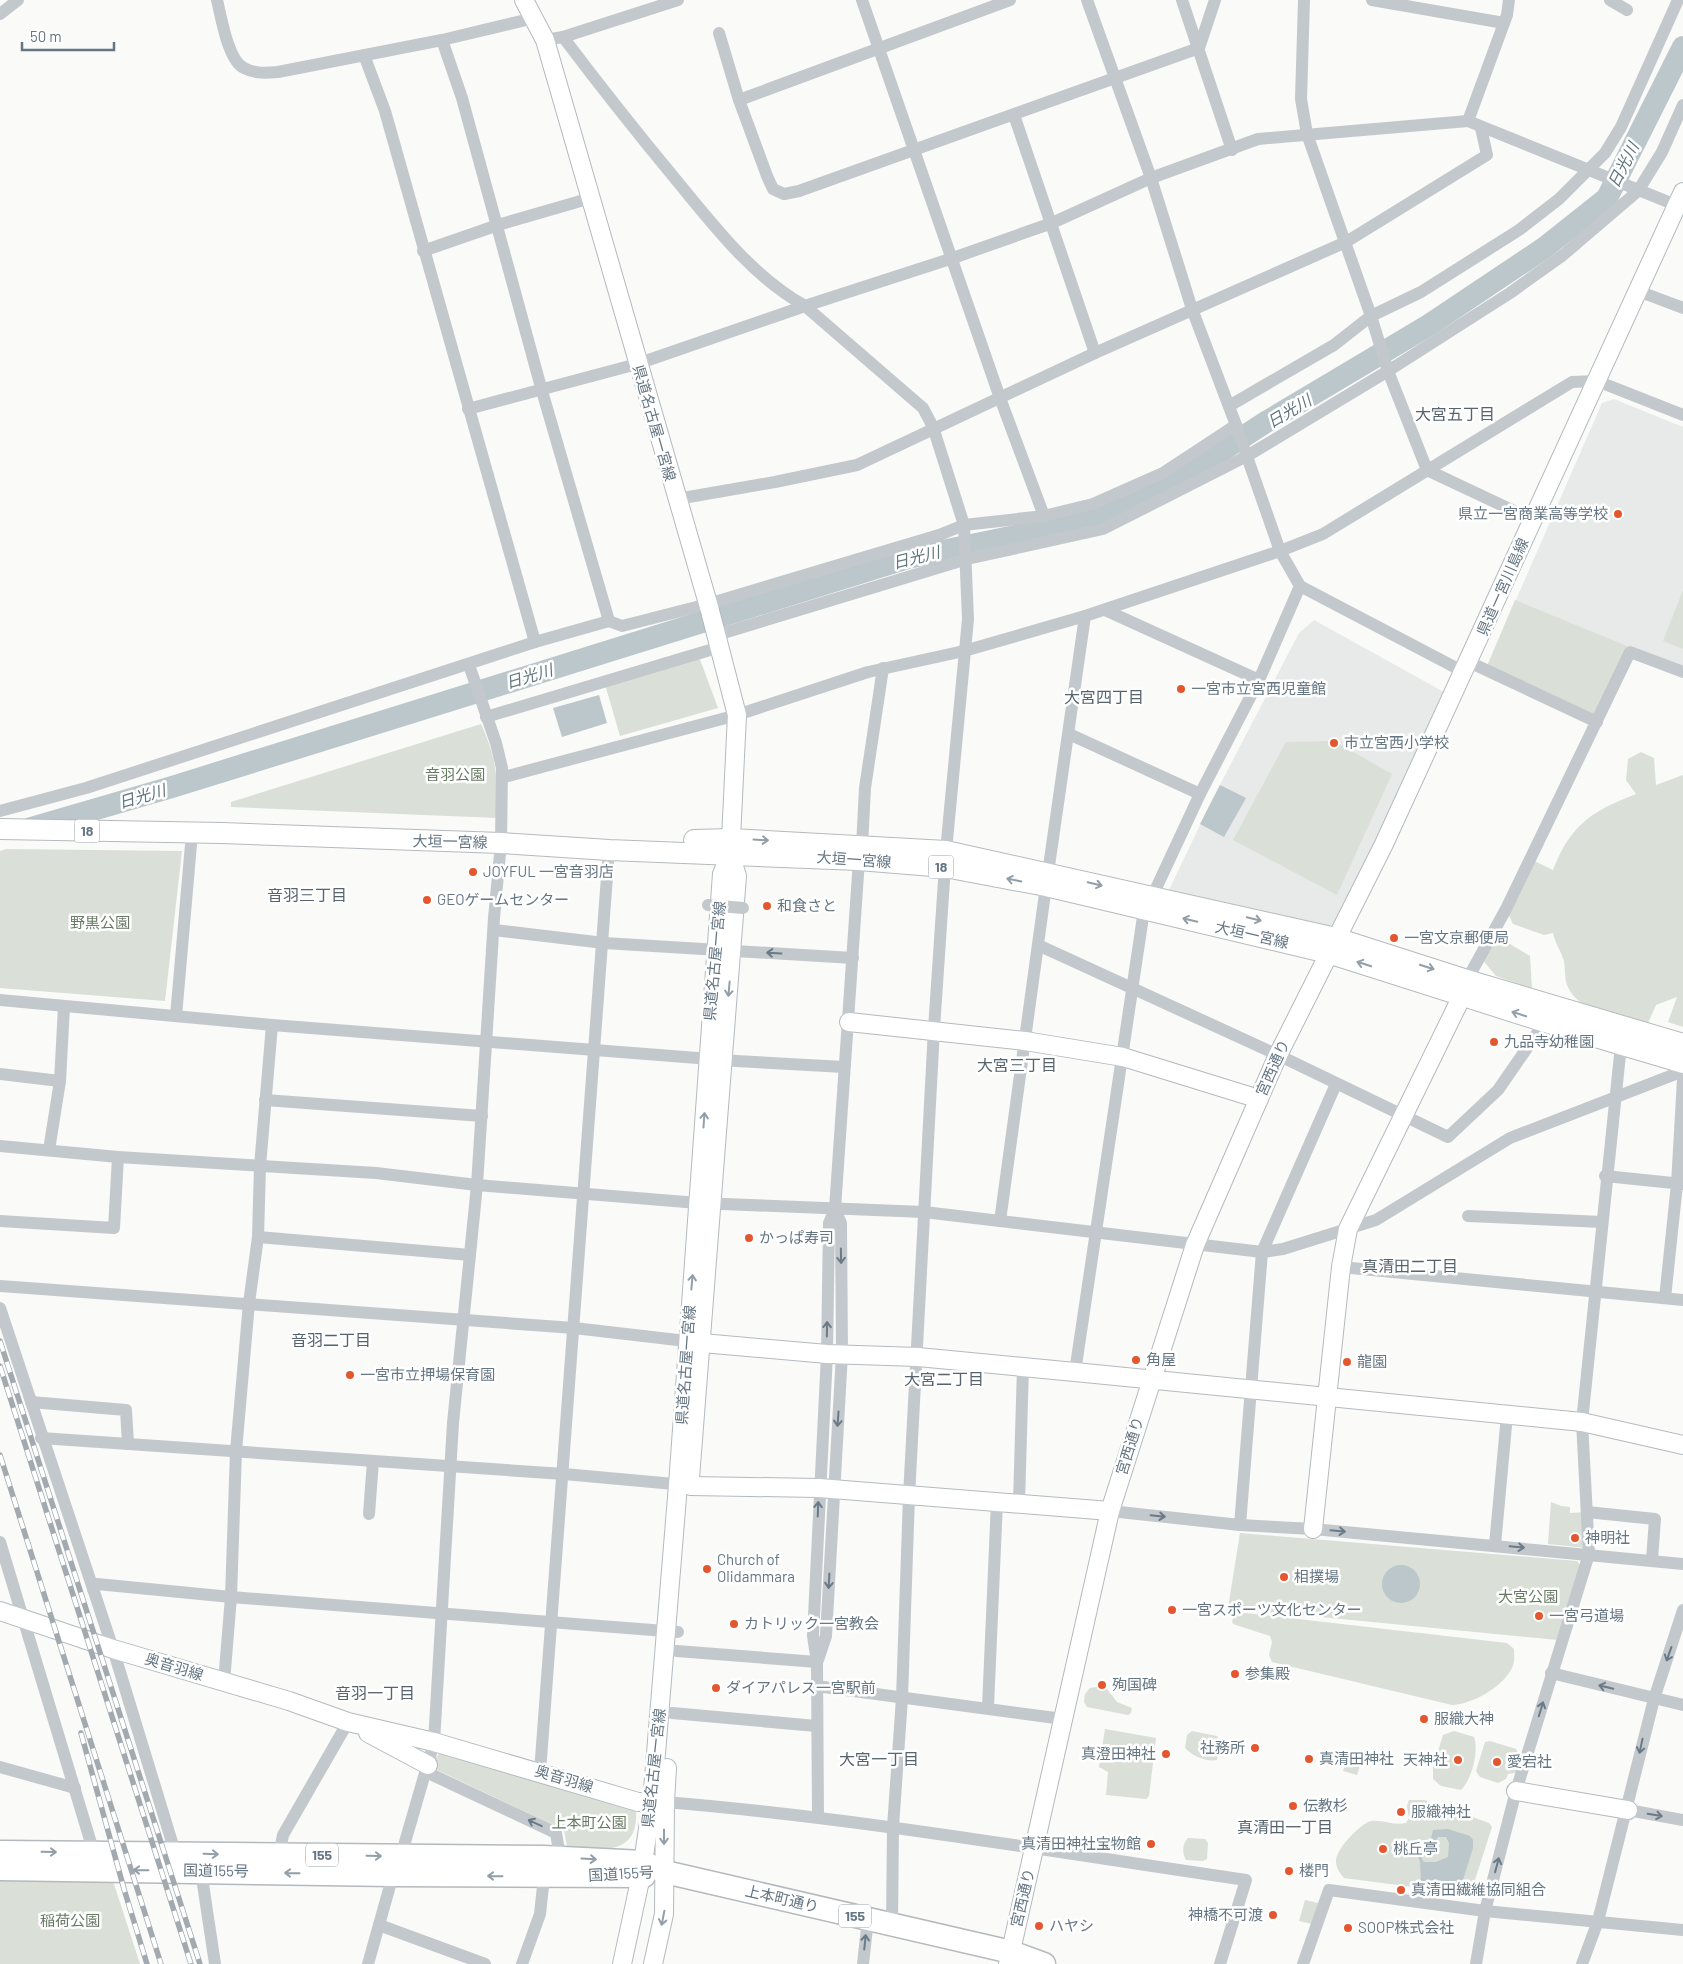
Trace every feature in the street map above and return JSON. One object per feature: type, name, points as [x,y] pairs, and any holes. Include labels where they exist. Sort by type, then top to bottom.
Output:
[{"type":"highway","name":"国道155号","points":[[0,1852],[175,1852],[279,1855],[544,1877],[642,1869]]},
{"type":"highway","name":"国道155号","points":[[0,1869],[201,1871],[397,1866],[560,1857],[665,1872]]},
{"type":"highway","name":"上本町通り","points":[[665,1872],[868,1919],[1010,1958],[1044,1964]]},
{"type":"main road","name":"大垣一宮線","points":[[0,817],[241,822],[501,838],[609,850],[731,846],[946,859],[1047,879],[1332,945],[1465,988],[1683,1044]]},
{"type":"main road","name":"大垣一宮線","points":[[0,830],[713,840],[731,846]]},
{"type":"main road","name":"大垣一宮線","points":[[1465,988],[1545,1022],[1683,1063]]},
{"type":"street","points":[[0,14],[18,0]]},
{"type":"street","points":[[217,0],[230,49],[237,62],[243,68],[260,73],[278,72],[364,56],[534,18]]},
{"type":"street","name":"県道名古屋一宮線","points":[[524,0],[545,40],[637,364],[709,605],[737,715],[731,846],[737,876],[724,951],[715,1059],[695,1342],[658,1802],[665,1872],[664,1914],[653,1964]]},
{"type":"street","points":[[545,40],[563,37],[641,6],[678,0]]},
{"type":"street","points":[[862,0],[1000,398],[1044,516]]},
{"type":"street","points":[[739,100],[1010,0]]},
{"type":"street","points":[[1088,0],[1114,80],[1151,178],[1192,309],[1237,427],[1280,552],[1300,586],[1466,667],[1597,722]]},
{"type":"street","points":[[1182,0],[1232,150]]},
{"type":"street","points":[[1199,48],[1215,0]]},
{"type":"street","points":[[1304,0],[1301,99],[1307,134],[1346,242],[1387,369],[1428,470],[1533,520]]},
{"type":"street","points":[[1372,0],[1504,23]]},
{"type":"street","points":[[1468,121],[1504,23],[1509,0]]},
{"type":"street","points":[[1610,0],[1627,10]]},
{"type":"street","points":[[1229,406],[1334,345],[1371,316],[1421,292],[1519,230],[1559,199],[1589,172],[1621,127],[1678,0]]},
{"type":"street","points":[[719,34],[739,100],[767,176],[773,189],[784,194],[799,191],[1114,80],[1199,48]]},
{"type":"street","points":[[563,37],[619,110],[730,246],[786,295],[805,306],[922,408],[933,427],[964,527],[968,619],[946,859],[934,1029],[918,1358],[909,1496],[902,1698],[893,1827],[892,1925]]},
{"type":"street","points":[[442,40],[462,98],[542,391],[609,621]]},
{"type":"street","points":[[364,56],[385,112],[468,409],[536,642]]},
{"type":"street","points":[[486,715],[966,556],[1103,528],[1246,454],[1510,293],[1563,255],[1634,190],[1662,152],[1683,105]]},
{"type":"street","points":[[1014,115],[1095,353]]},
{"type":"street","points":[[468,409],[542,391],[637,364],[805,306],[953,258],[1052,224],[1151,178],[1258,139],[1468,121],[1634,190],[1681,202]]},
{"type":"street","points":[[677,499],[774,482],[856,464],[1192,309],[1346,242],[1487,154],[1481,128]]},
{"type":"street","points":[[423,251],[498,225],[591,198]]},
{"type":"street","name":"県道一宮川島線","points":[[1332,945],[1384,844],[1638,291],[1681,202]]},
{"type":"street","points":[[1638,291],[1683,308]]},
{"type":"street","points":[[504,778],[737,715],[883,668],[964,651],[1085,616],[1280,552],[1323,534],[1572,382],[1597,381],[1683,415]]},
{"type":"street","points":[[0,812],[86,788],[536,642],[609,621],[622,626],[709,605],[964,527],[1044,516],[1093,504],[1163,473],[1237,427]]},
{"type":"street","points":[[1075,1372],[1133,988],[1148,903],[1200,794],[1259,680],[1300,586]]},
{"type":"street","points":[[1105,610],[1259,680]]},
{"type":"street","points":[[1000,1221],[1085,616]]},
{"type":"street","points":[[1313,1528],[1341,1267],[1348,1230],[1630,652],[1683,672]]},
{"type":"street","points":[[368,1964],[434,1742],[443,1614],[450,1467],[462,1320],[477,1185],[504,778],[496,743],[469,665]]},
{"type":"street","points":[[818,1817],[816,1686],[817,1662],[826,1636],[826,1489],[841,1224],[835,1209],[865,788],[883,668]]},
{"type":"street","points":[[1069,734],[1200,794]]},
{"type":"street","points":[[176,1016],[183,832]]},
{"type":"street","points":[[540,1772],[564,1474],[582,1193],[604,943],[609,850]]},
{"type":"street","points":[[708,905],[743,908]]},
{"type":"street","points":[[494,930],[604,943],[853,958]]},
{"type":"street","points":[[1038,945],[1278,1055],[1448,1137],[1498,1090],[1545,1022]]},
{"type":"street","name":"宮西通り","points":[[1010,1958],[1110,1511],[1151,1378],[1195,1244],[1278,1055],[1332,945]]},
{"type":"street","points":[[0,1000],[272,1025],[844,1067]]},
{"type":"street","points":[[48,1150],[60,1081],[64,1007]]},
{"type":"street","points":[[849,1022],[934,1029],[1025,1040],[1123,1057],[1259,1099]]},
{"type":"street","points":[[224,1682],[230,1597],[236,1451],[249,1303],[258,1237],[260,1166],[272,1025]]},
{"type":"street","points":[[1476,1964],[1485,1911],[1516,1791],[1589,1554],[1582,1422],[1614,1097],[1621,1045]]},
{"type":"street","points":[[0,1146],[118,1157],[376,1173],[477,1185],[705,1203],[924,1212],[1262,1252],[1283,1249],[1376,1220],[1510,1138],[1683,1071]]},
{"type":"street","points":[[0,1074],[60,1081]]},
{"type":"street","points":[[1665,1298],[1680,1184],[1683,1079]]},
{"type":"street","points":[[1240,1525],[1262,1252],[1336,1084]]},
{"type":"street","points":[[265,1100],[482,1116]]},
{"type":"street","points":[[0,1220],[114,1228],[118,1157]]},
{"type":"street","points":[[1606,1176],[1680,1184]]},
{"type":"street","points":[[1468,1216],[1602,1222]]},
{"type":"street","points":[[258,1237],[470,1255]]},
{"type":"street","points":[[1341,1267],[1683,1300]]},
{"type":"street","points":[[0,1286],[574,1328],[695,1342],[835,1354],[918,1358],[1151,1378],[1582,1422],[1683,1446]]},
{"type":"street","points":[[0,1308],[41,1438],[113,1649],[175,1852]]},
{"type":"street","points":[[1019,1502],[1023,1367]]},
{"type":"street","points":[[31,1402],[126,1410],[128,1444]]},
{"type":"street","points":[[1495,1545],[1507,1414]]},
{"type":"street","points":[[41,1438],[564,1474],[684,1485],[826,1489],[1019,1502],[1240,1525],[1313,1528],[1683,1564]]},
{"type":"street","points":[[369,1514],[373,1461]]},
{"type":"street","points":[[988,1707],[997,1501]]},
{"type":"street","points":[[1586,1512],[1655,1519],[1652,1560]]},
{"type":"street","points":[[0,1542],[94,1853]]},
{"type":"street","points":[[93,1589],[97,1584],[230,1597],[672,1631]]},
{"type":"street","points":[[1582,1964],[1598,1922],[1628,1810],[1642,1739],[1681,1623],[1683,1610]]},
{"type":"street","name":"奥音羽線","points":[[0,1611],[23,1617],[113,1649],[290,1701],[348,1722],[434,1742],[638,1802],[658,1802]]},
{"type":"street","name":"県道名古屋一宮線","points":[[622,1964],[658,1802],[672,1713],[677,1651],[672,1631]]},
{"type":"street","points":[[677,1651],[817,1662]]},
{"type":"street","points":[[1552,1673],[1683,1705]]},
{"type":"street","points":[[816,1686],[988,1707],[1063,1719]]},
{"type":"street","points":[[672,1713],[816,1726]]},
{"type":"street","points":[[279,1855],[283,1835],[348,1722]]},
{"type":"street","name":"奥音羽線","points":[[348,1722],[426,1769]]},
{"type":"street","points":[[0,1767],[75,1788]]},
{"type":"street","points":[[426,1769],[556,1833],[560,1857]]},
{"type":"street","points":[[1516,1791],[1683,1820]]},
{"type":"street","points":[[658,1802],[818,1817],[1246,1880],[1220,1964]]},
{"type":"street","points":[[201,1871],[215,1964]]},
{"type":"street","points":[[522,1964],[540,1914],[544,1877]]},
{"type":"street","points":[[1303,1964],[1329,1890],[1485,1911],[1683,1930]]},
{"type":"street","points":[[863,1964],[868,1919]]},
{"type":"street","points":[[379,1925],[485,1964]]},
{"type":"shaded area","name":"県立一宮商業高等学校","points":[[1614,399],[1683,427],[1683,666],[1627,646],[1594,720],[1484,673],[1602,403]]},
{"type":"shaded area","name":"市立宮西小学校","points":[[1314,620],[1444,692],[1447,701],[1336,923],[1324,928],[1169,890],[1210,804],[1299,633]]},
{"type":"shaded area","points":[[599,695],[607,723],[562,737],[553,708]]},
{"type":"shaded area","points":[[1220,785],[1246,798],[1224,837],[1200,824]]},
{"type":"shaded area","points":[[1401,1565],[1408,1566],[1414,1571],[1419,1577],[1419,1591],[1414,1597],[1408,1602],[1401,1603],[1394,1602],[1388,1597],[1383,1591],[1382,1584],[1383,1577],[1388,1571],[1394,1566]]},
{"type":"shaded area","points":[[1448,1829],[1470,1836],[1473,1840],[1473,1848],[1462,1883],[1458,1886],[1421,1883],[1420,1862],[1416,1850],[1431,1838],[1433,1830]],"holes":[[[1438,1837],[1446,1837],[1449,1843],[1448,1857],[1436,1862],[1424,1862],[1419,1854],[1431,1848]]]},
{"type":"green space","points":[[1683,590],[1683,649],[1663,641]]},
{"type":"green space","points":[[1515,600],[1627,646],[1594,720],[1484,673]]},
{"type":"green space","points":[[698,654],[718,708],[620,736],[604,681]]},
{"type":"green space","name":"音羽公園","points":[[481,724],[490,748],[495,770],[497,818],[231,807],[231,802]]},
{"type":"green space","points":[[1334,741],[1392,774],[1337,895],[1233,840],[1286,742]]},
{"type":"green space","points":[[1641,752],[1654,758],[1656,785],[1683,775],[1683,1027],[1668,1022],[1677,997],[1656,1005],[1648,1023],[1602,1013],[1581,1002],[1573,995],[1567,985],[1564,961],[1553,933],[1544,935],[1513,924],[1506,909],[1530,859],[1553,870],[1567,841],[1585,821],[1595,813],[1636,794],[1626,780],[1628,759]]},
{"type":"green space","name":"野黒公園","points":[[6,849],[182,851],[165,1001],[0,988],[0,851]]},
{"type":"green space","points":[[1493,934],[1530,956],[1532,989],[1496,976],[1481,958]]},
{"type":"green space","points":[[1551,1502],[1570,1507],[1570,1513],[1587,1512],[1585,1548],[1548,1544]]},
{"type":"green space","name":"大宮公園","points":[[1240,1533],[1577,1561],[1581,1566],[1558,1640],[1228,1608]]},
{"type":"green space","points":[[1237,1612],[1507,1643],[1514,1649],[1514,1663],[1501,1682],[1486,1694],[1468,1702],[1452,1705],[1272,1662],[1269,1655],[1272,1642],[1270,1636],[1233,1624],[1232,1621]]},
{"type":"green space","points":[[1090,1688],[1106,1688],[1117,1702],[1132,1708],[1131,1713],[1128,1715],[1087,1707],[1084,1702],[1085,1694]]},
{"type":"green space","points":[[1105,1729],[1156,1738],[1149,1796],[1146,1799],[1106,1795],[1108,1772],[1099,1767]]},
{"type":"green space","points":[[1192,1731],[1217,1736],[1221,1743],[1217,1760],[1200,1758],[1191,1754],[1185,1748],[1187,1735]]},
{"type":"green space","points":[[1454,1731],[1474,1737],[1476,1750],[1474,1765],[1461,1790],[1441,1786],[1433,1779],[1433,1767],[1443,1735]]},
{"type":"green space","points":[[1490,1741],[1516,1749],[1520,1757],[1516,1773],[1508,1774],[1506,1779],[1498,1783],[1480,1777],[1476,1771],[1485,1742]]},
{"type":"green space","name":"上本町公園","points":[[440,1753],[636,1811],[635,1826],[631,1836],[624,1843],[604,1849],[567,1846],[564,1830],[437,1770],[433,1760]]},
{"type":"green space","points":[[1350,1762],[1360,1766],[1357,1775],[1343,1771],[1345,1765],[1348,1766]]},
{"type":"green space","points":[[1409,1800],[1425,1800],[1489,1823],[1492,1827],[1474,1883],[1459,1893],[1344,1878],[1338,1870],[1337,1856],[1344,1844],[1355,1832],[1371,1821],[1397,1824],[1406,1823],[1409,1818],[1407,1806]]},
{"type":"green space","points":[[1188,1838],[1205,1839],[1208,1843],[1207,1859],[1203,1861],[1186,1860],[1183,1849]]},
{"type":"green space","name":"稲荷公園","points":[[54,1879],[113,1881],[140,1964],[0,1964],[0,1881]]},
{"type":"green space","points":[[1305,1900],[1318,1903],[1312,1924],[1299,1921]]},
{"type":"waterway","name":"日光川","points":[[31,828],[172,787],[908,558],[1060,527],[1114,512],[1178,479],[1266,422],[1429,325],[1544,248],[1607,198],[1683,47]]},
{"type":"railway","points":[[0,1341],[200,1964]]},
{"type":"railway","points":[[0,1366],[191,1964]]},
{"type":"railway","points":[[0,1455],[161,1964]]},
{"type":"railway","points":[[81,1733],[124,1889],[147,1964]]},
{"type":"place","name":"県立一宮商業高等学校","points":[[1618,514]]},
{"type":"place","name":"一宮市立宮西児童館","points":[[1181,689]]},
{"type":"place","name":"市立宮西小学校","points":[[1334,743]]},
{"type":"place","name":"JOYFUL 一宮音羽店","points":[[473,872]]},
{"type":"place","name":"GEOゲームセンター","points":[[427,900]]},
{"type":"place","name":"和食さと","points":[[767,906]]},
{"type":"place","name":"一宮文京郵便局","points":[[1394,938]]},
{"type":"place","name":"九品寺幼稚園","points":[[1494,1042]]},
{"type":"place","name":"かっぱ寿司","points":[[749,1238]]},
{"type":"place","name":"角屋","points":[[1136,1360]]},
{"type":"place","name":"龍園","points":[[1347,1362]]},
{"type":"place","name":"一宮市立押場保育園","points":[[350,1375]]},
{"type":"place","name":"神明社","points":[[1575,1538]]},
{"type":"place","name":"Church of Olidammara","points":[[707,1569]]},
{"type":"place","name":"相撲場","points":[[1284,1577]]},
{"type":"place","name":"一宮スポーツ文化センター","points":[[1172,1610]]},
{"type":"place","name":"一宮弓道場","points":[[1539,1616]]},
{"type":"place","name":"カトリック一宮教会","points":[[734,1624]]},
{"type":"place","name":"参集殿","points":[[1235,1674]]},
{"type":"place","name":"殉国碑","points":[[1102,1685]]},
{"type":"place","name":"ダイアパレス一宮駅前","points":[[716,1688]]},
{"type":"place","name":"服織大神","points":[[1424,1719]]},
{"type":"place","name":"社務所","points":[[1255,1748]]},
{"type":"place","name":"真澄田神社","points":[[1166,1754]]},
{"type":"place","name":"真清田神社","points":[[1309,1759]]},
{"type":"place","name":"天神社","points":[[1458,1760]]},
{"type":"place","name":"愛宕社","points":[[1497,1762]]},
{"type":"place","name":"伝教杉","points":[[1293,1806]]},
{"type":"place","name":"服織神社","points":[[1401,1812]]},
{"type":"place","name":"真清田神社宝物館","points":[[1151,1844]]},
{"type":"place","name":"桃丘亭","points":[[1383,1849]]},
{"type":"place","name":"楼門","points":[[1289,1871]]},
{"type":"place","name":"真清田繊維協同組合","points":[[1401,1890]]},
{"type":"place","name":"神橋不可渡","points":[[1273,1915]]},
{"type":"place","name":"ハヤシ","points":[[1039,1926]]},
{"type":"place","name":"SOOP株式会社","points":[[1348,1928]]},
{"type":"district","name":"大宮五丁目","points":[[1455,414]]},
{"type":"district","name":"大宮四丁目","points":[[1104,697]]},
{"type":"district","name":"音羽三丁目","points":[[307,895]]},
{"type":"district","name":"大宮三丁目","points":[[1017,1065]]},
{"type":"district","name":"真清田二丁目","points":[[1410,1266]]},
{"type":"district","name":"音羽二丁目","points":[[331,1340]]},
{"type":"district","name":"大宮二丁目","points":[[944,1379]]},
{"type":"district","name":"音羽一丁目","points":[[375,1693]]},
{"type":"district","name":"大宮一丁目","points":[[879,1759]]},
{"type":"district","name":"真清田一丁目","points":[[1285,1827]]}]
